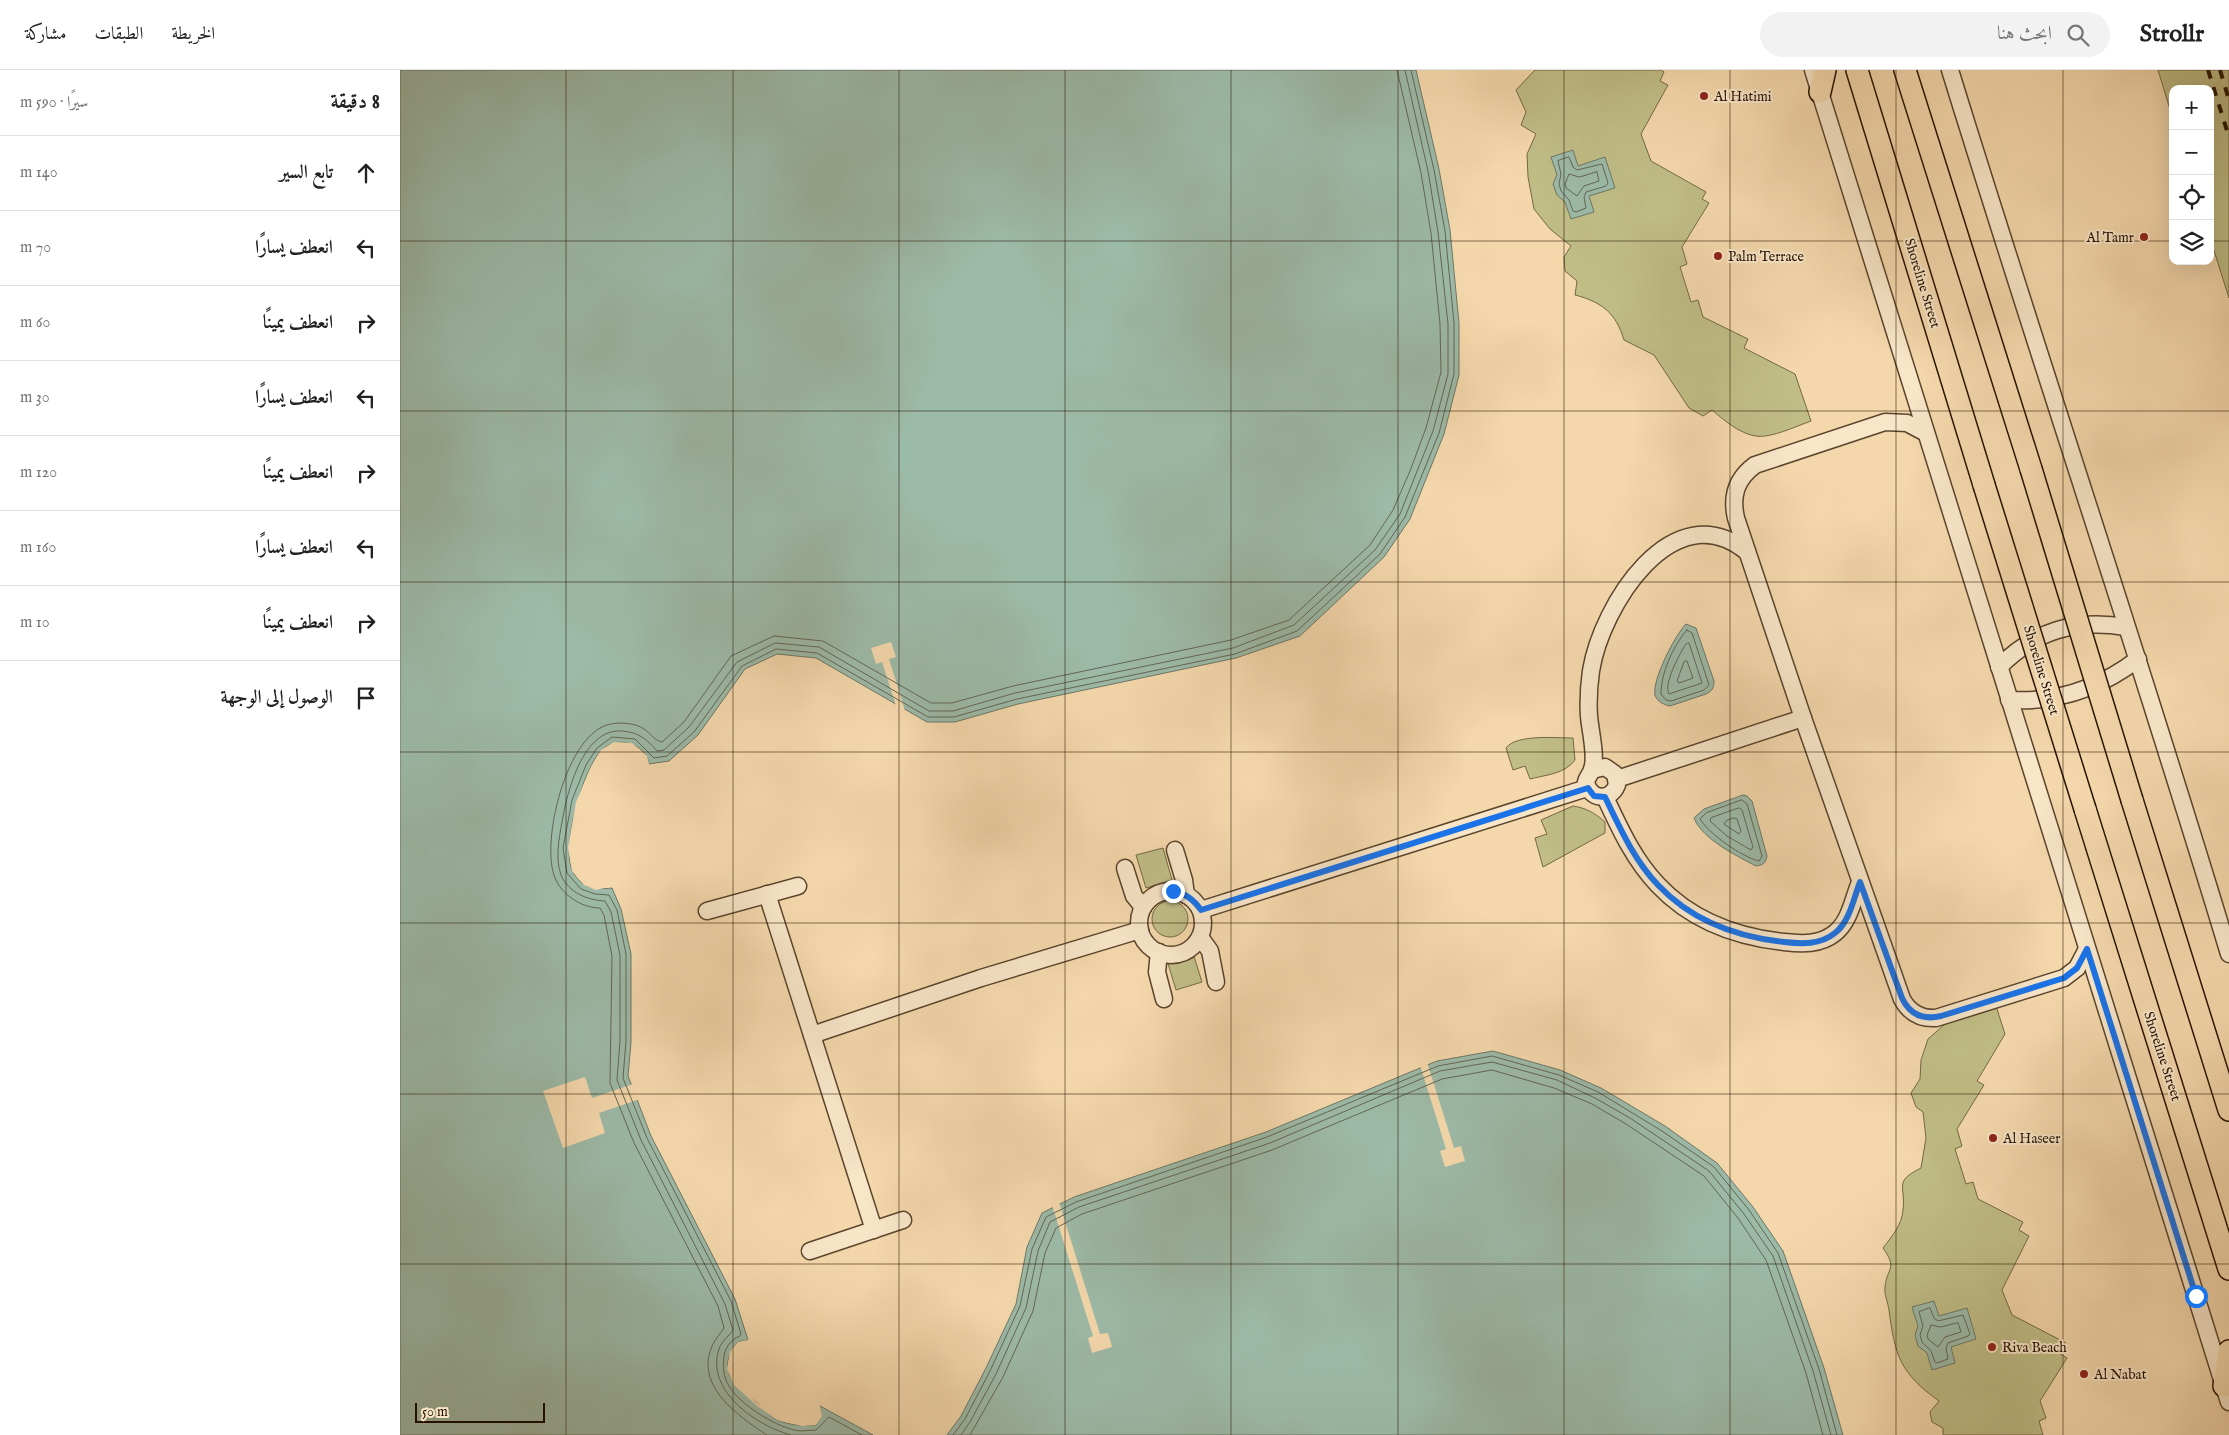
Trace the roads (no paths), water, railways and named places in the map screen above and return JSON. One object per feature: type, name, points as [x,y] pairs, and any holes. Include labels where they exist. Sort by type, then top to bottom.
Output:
[{"type":"main road","points":[[1820,92],[1825,70]]},
{"type":"main road","name":"Shoreline Street","points":[[1858,70],[1984,485],[2229,1269]]},
{"type":"main road","points":[[1906,70],[2032,469],[2132,800],[2229,1110]]},
{"type":"main road","points":[[2226,1394],[2229,1351]]},
{"type":"street","points":[[1813,70],[2226,1394]]},
{"type":"street","points":[[1950,70],[2126,626],[2138,658],[2229,954]]},
{"type":"street","points":[[1926,433],[1907,423],[1885,422],[1755,465],[1740,479],[1734,498],[1736,518],[1860,882],[1902,998],[1912,1012],[1924,1017],[1941,1016],[2064,978],[2077,968],[2087,949]]},
{"type":"street","points":[[1592,770],[1605,767],[1615,774],[1617,779],[1614,791],[1605,797],[1594,796],[1588,788],[1587,777],[1592,770],[1589,708],[1591,670],[1604,626],[1626,587],[1658,554],[1685,537],[1704,534],[1722,537],[1747,552]]},
{"type":"street","points":[[1999,667],[2010,656],[2035,639],[2057,630],[2103,623],[2126,626]]},
{"type":"street","points":[[2009,700],[2033,700],[2068,695],[2105,681],[2138,658]]},
{"type":"street","points":[[1617,779],[1803,718]]},
{"type":"street","points":[[1201,910],[1588,788]]},
{"type":"street","points":[[1605,797],[1631,850],[1659,886],[1693,913],[1734,932],[1755,938],[1799,943],[1813,943],[1825,940],[1845,922],[1860,882]]},
{"type":"street","points":[[1175,850],[1184,880],[1186,895]]},
{"type":"street","points":[[1125,868],[1134,896],[1143,907]]},
{"type":"street","points":[[707,911],[798,886]]},
{"type":"street","points":[[1173,891],[1194,900],[1201,910],[1203,920],[1200,937],[1191,948],[1182,954],[1171,955],[1159,952],[1151,948],[1144,940],[1140,930],[1140,918],[1143,907],[1151,898],[1161,893],[1173,891]]},
{"type":"street","points":[[767,894],[874,1230]]},
{"type":"street","points":[[812,1034],[981,978],[1140,930]]},
{"type":"street","points":[[1200,937],[1210,951],[1216,982]]},
{"type":"street","points":[[1159,952],[1157,972],[1164,999]]},
{"type":"street","points":[[810,1251],[903,1220]]},
{"type":"water","points":[[400,70],[1416,70],[1439,169],[1450,230],[1459,323],[1459,375],[1444,434],[1410,519],[1384,557],[1300,636],[1236,658],[1018,704],[955,722],[927,722],[816,658],[777,654],[745,669],[698,735],[669,761],[649,764],[642,751],[636,746],[622,742],[608,745],[595,759],[581,790],[571,828],[570,861],[573,872],[580,882],[589,887],[600,889],[612,888],[621,909],[631,954],[631,1042],[628,1076],[651,1136],[735,1299],[748,1340],[738,1342],[731,1352],[728,1361],[730,1376],[741,1389],[777,1420],[796,1425],[816,1425],[821,1416],[820,1406],[873,1435],[400,1435]]},
{"type":"water","points":[[1573,150],[1578,166],[1605,157],[1615,188],[1589,196],[1594,212],[1571,219],[1565,202],[1557,195],[1553,184],[1557,175],[1551,157]]},
{"type":"water","points":[[1686,624],[1696,628],[1714,686],[1706,694],[1670,706],[1657,700],[1655,688],[1665,658]]},
{"type":"water","points":[[1743,795],[1752,801],[1767,856],[1765,862],[1758,866],[1739,857],[1712,840],[1698,826],[1694,818],[1704,809]]},
{"type":"water","points":[[1493,1051],[1560,1070],[1601,1088],[1665,1126],[1717,1163],[1753,1207],[1783,1251],[1824,1368],[1843,1435],[947,1435],[961,1416],[1016,1304],[1027,1247],[1042,1213],[1074,1197],[1266,1132],[1437,1061]]},
{"type":"water","points":[[1934,1301],[1939,1316],[1967,1308],[1976,1339],[1951,1347],[1955,1363],[1932,1370],[1927,1353],[1918,1346],[1915,1335],[1918,1326],[1912,1307]]},
{"type":"railway","points":[[2208,70],[2229,137]]},
{"type":"railway","points":[[2220,70],[2229,100]]},
{"type":"place","name":"Al Hatimi","points":[[1704,96]]},
{"type":"place","name":"Al Tamr","points":[[2144,237]]},
{"type":"place","name":"Palm Terrace","points":[[1718,256]]},
{"type":"place","name":"Al Haseer","points":[[1993,1138]]},
{"type":"place","name":"Riva Beach","points":[[1992,1347]]},
{"type":"place","name":"Al Nabat","points":[[2084,1374]]}]
